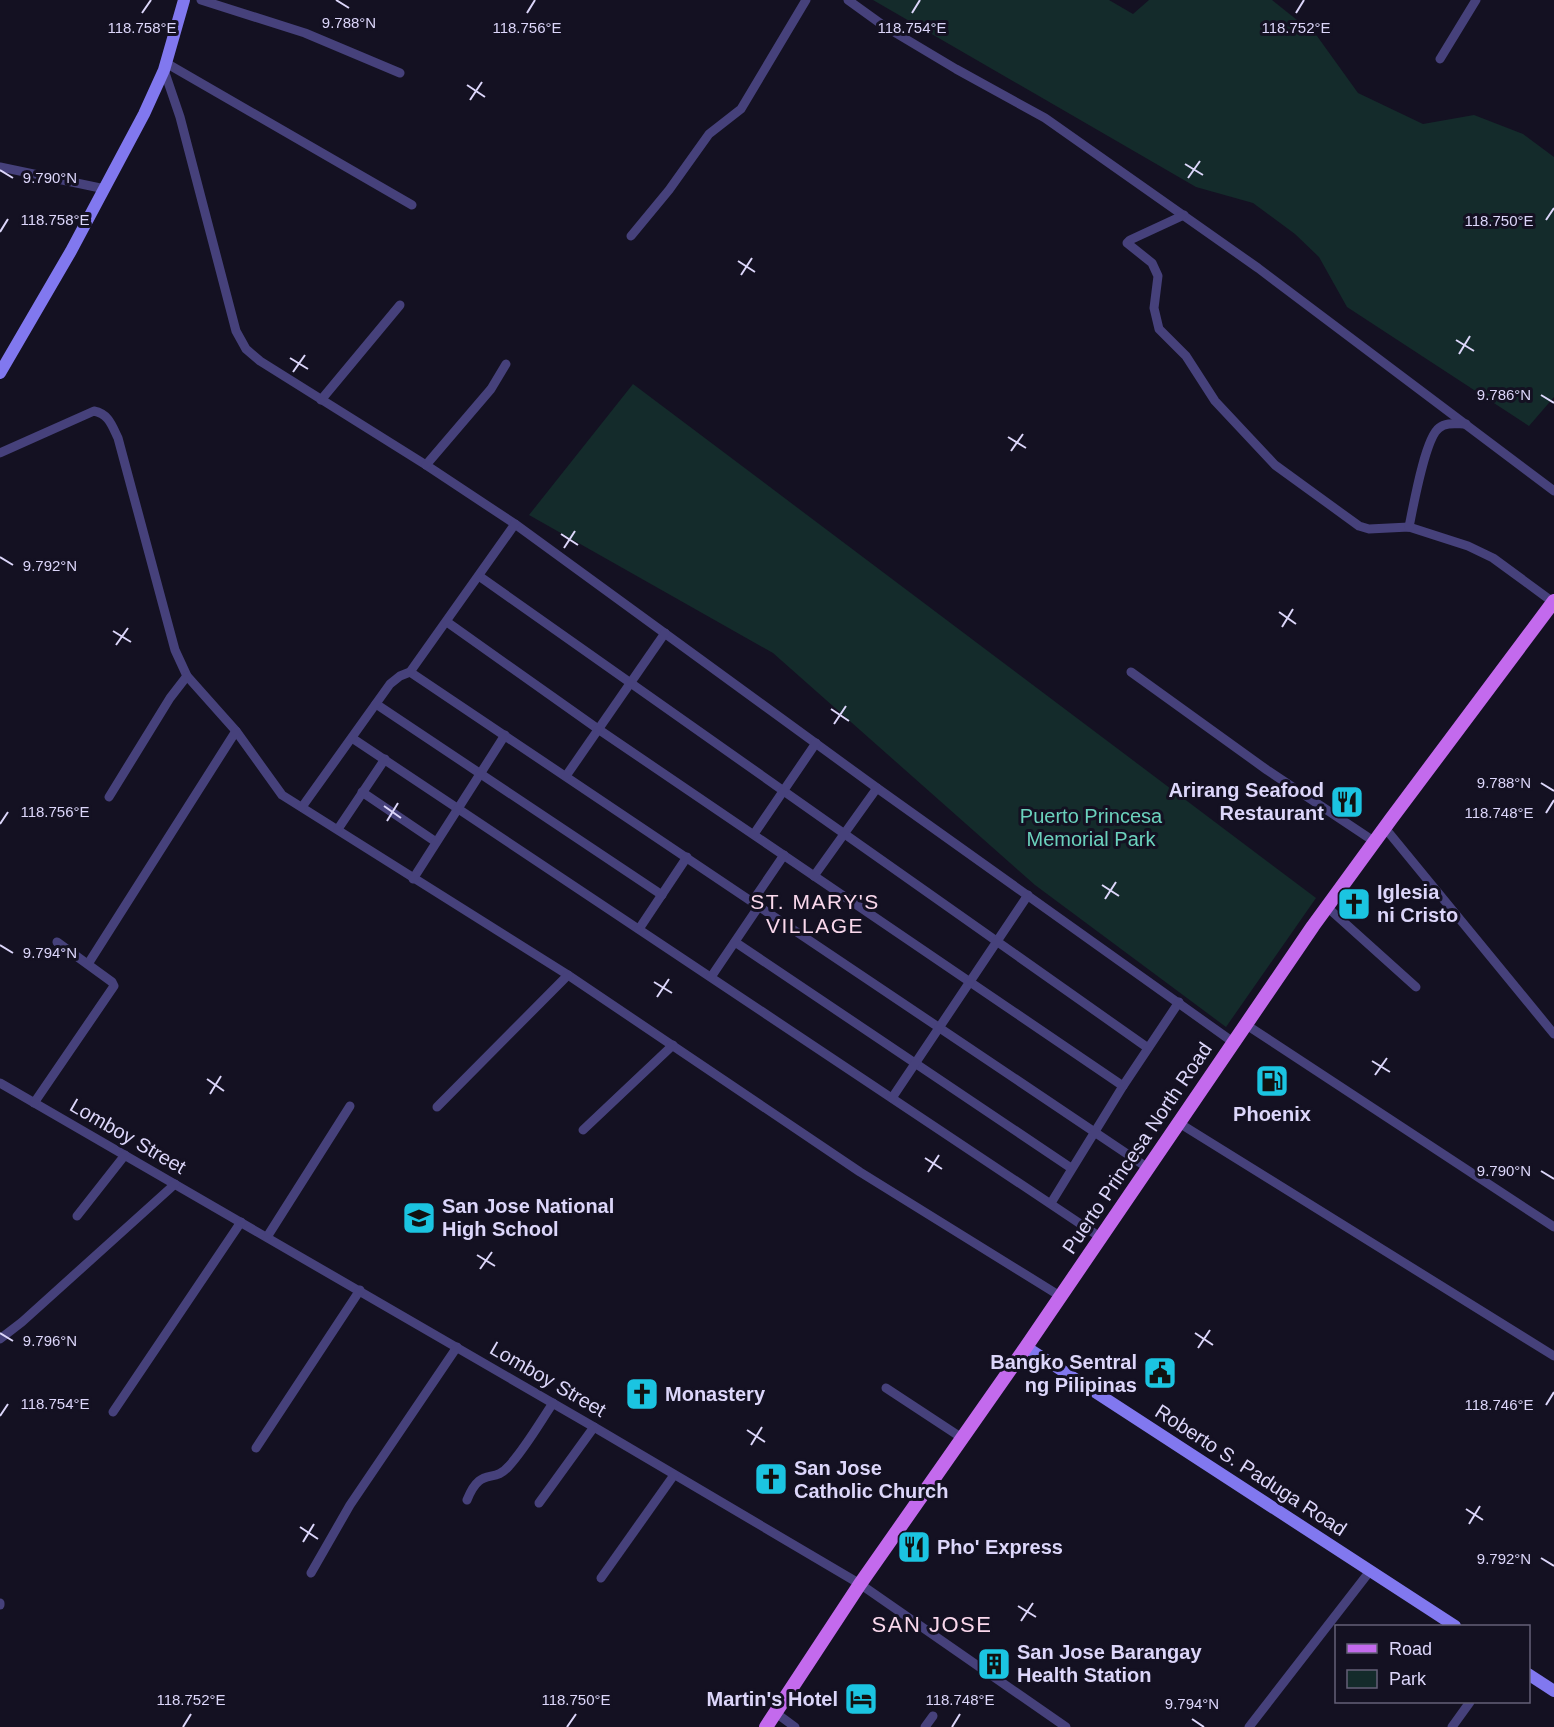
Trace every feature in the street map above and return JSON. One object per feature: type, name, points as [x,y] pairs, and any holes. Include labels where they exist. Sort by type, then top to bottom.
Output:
[{"type":"main road","name":"Puerto Princesa North Road","points":[[766,1727],[860,1584],[1026,1347],[1245,1024],[1384,828],[1554,601]]},
{"type":"street","points":[[0,373],[105,189],[144,114],[165,67],[184,0]]},
{"type":"street","points":[[201,0],[305,33],[400,73]]},
{"type":"street","points":[[631,236],[669,190],[709,134],[741,109],[806,0]]},
{"type":"street","points":[[848,0],[884,26],[1045,118],[1331,321],[1554,491]]},
{"type":"street","points":[[1440,59],[1476,0]]},
{"type":"street","points":[[165,67],[412,205]]},
{"type":"street","points":[[165,67],[236,331],[246,349],[260,361],[516,524],[877,788],[1233,1042]]},
{"type":"street","points":[[0,167],[105,189]]},
{"type":"street","points":[[1184,215],[1127,243],[1152,263],[1158,276],[1154,308],[1159,328],[1186,356],[1215,401],[1275,465],[1359,526],[1369,529],[1409,527],[1468,546],[1493,558],[1554,601]]},
{"type":"street","points":[[321,400],[400,305]]},
{"type":"street","points":[[426,465],[491,389],[506,364]]},
{"type":"street","points":[[0,453],[94,411],[102,412],[108,418],[118,438],[175,650],[187,675],[236,730],[282,795],[568,975],[860,1172],[1059,1296]]},
{"type":"street","points":[[1409,527],[1420,477],[1435,431],[1447,424],[1466,424]]},
{"type":"street","points":[[302,807],[390,684],[410,672],[516,524]]},
{"type":"street","points":[[479,576],[1148,1048]]},
{"type":"street","points":[[447,622],[598,729],[1123,1086]]},
{"type":"street","points":[[566,776],[665,633]]},
{"type":"street","points":[[410,672],[1148,1168]]},
{"type":"street","points":[[1131,672],[1258,764],[1375,842]]},
{"type":"street","points":[[109,797],[187,675]]},
{"type":"street","points":[[376,704],[662,895]]},
{"type":"street","points":[[88,964],[236,730]]},
{"type":"street","points":[[413,879],[506,735]]},
{"type":"street","points":[[352,738],[1100,1237]]},
{"type":"street","points":[[754,834],[816,743]]},
{"type":"street","points":[[338,829],[385,759]]},
{"type":"street","points":[[814,876],[877,788]]},
{"type":"street","points":[[362,792],[436,842]]},
{"type":"street","points":[[1384,828],[1554,1034]]},
{"type":"street","points":[[711,977],[735,942],[784,855]]},
{"type":"street","points":[[639,929],[687,857]]},
{"type":"street","points":[[892,1098],[1028,895]]},
{"type":"street","points":[[1327,907],[1416,987]]},
{"type":"street","points":[[34,1103],[114,986],[112,982],[57,942]]},
{"type":"street","points":[[735,942],[1071,1168]]},
{"type":"street","points":[[437,1107],[568,975]]},
{"type":"street","points":[[1051,1203],[1123,1086],[1179,1002]]},
{"type":"street","points":[[1245,1024],[1554,1227]]},
{"type":"street","points":[[583,1130],[673,1045]]},
{"type":"street","name":"Lomboy Street","points":[[0,1083],[360,1290],[860,1584],[1066,1727]]},
{"type":"street","points":[[267,1237],[350,1106]]},
{"type":"street","points":[[1179,1123],[1554,1356]]},
{"type":"street","points":[[77,1216],[125,1155]]},
{"type":"street","points":[[0,1339],[22,1322],[175,1184]]},
{"type":"street","points":[[113,1412],[241,1222]]},
{"type":"street","points":[[256,1448],[360,1290]]},
{"type":"street","points":[[311,1573],[350,1505],[457,1347]]},
{"type":"street","name":"Roberto S. Paduga Road","points":[[1026,1347],[1453,1625]]},
{"type":"street","points":[[886,1388],[962,1438]]},
{"type":"street","points":[[467,1500],[472,1486],[480,1479],[508,1469],[553,1403]]},
{"type":"street","points":[[539,1503],[594,1427]]},
{"type":"street","points":[[601,1578],[674,1475]]},
{"type":"street","points":[[1250,1727],[1370,1571]]},
{"type":"street","points":[[1530,1675],[1554,1691]]},
{"type":"street","points":[[1452,1727],[1469,1703]]},
{"type":"street","points":[[776,1713],[795,1727]]},
{"type":"street","points":[[925,1727],[933,1716]]},
{"type":"green space","points":[[873,0],[1109,0],[1133,14],[1149,0],[1272,0],[1317,36],[1358,93],[1423,124],[1474,115],[1523,134],[1554,157],[1554,397],[1529,426],[1347,307],[1319,257],[1295,234],[1253,203],[1196,187]]},
{"type":"green space","name":"Puerto Princesa Memorial Park","points":[[633,384],[1316,898],[1226,1027],[1035,885],[773,653],[529,515]]},
{"type":"place","name":"Arirang Seafood Restaurant","points":[[1347,802]]},
{"type":"place","name":"Iglesia ni Cristo","points":[[1354,904]]},
{"type":"place","name":"Phoenix","points":[[1272,1081]]},
{"type":"place","name":"San Jose National High School","points":[[419,1218]]},
{"type":"place","name":"Bangko Sentral ng Pilipinas","points":[[1160,1373]]},
{"type":"place","name":"Monastery","points":[[642,1394]]},
{"type":"place","name":"San Jose Catholic Church","points":[[771,1479]]},
{"type":"place","name":"Pho' Express","points":[[914,1547]]},
{"type":"place","name":"San Jose Barangay Health Station","points":[[994,1664]]},
{"type":"place","name":"Martin's Hotel","points":[[861,1699]]},
{"type":"district","name":"ST. MARY'S VILLAGE","points":[[815,913]]},
{"type":"district","name":"SAN JOSE","points":[[932,1624]]}]
